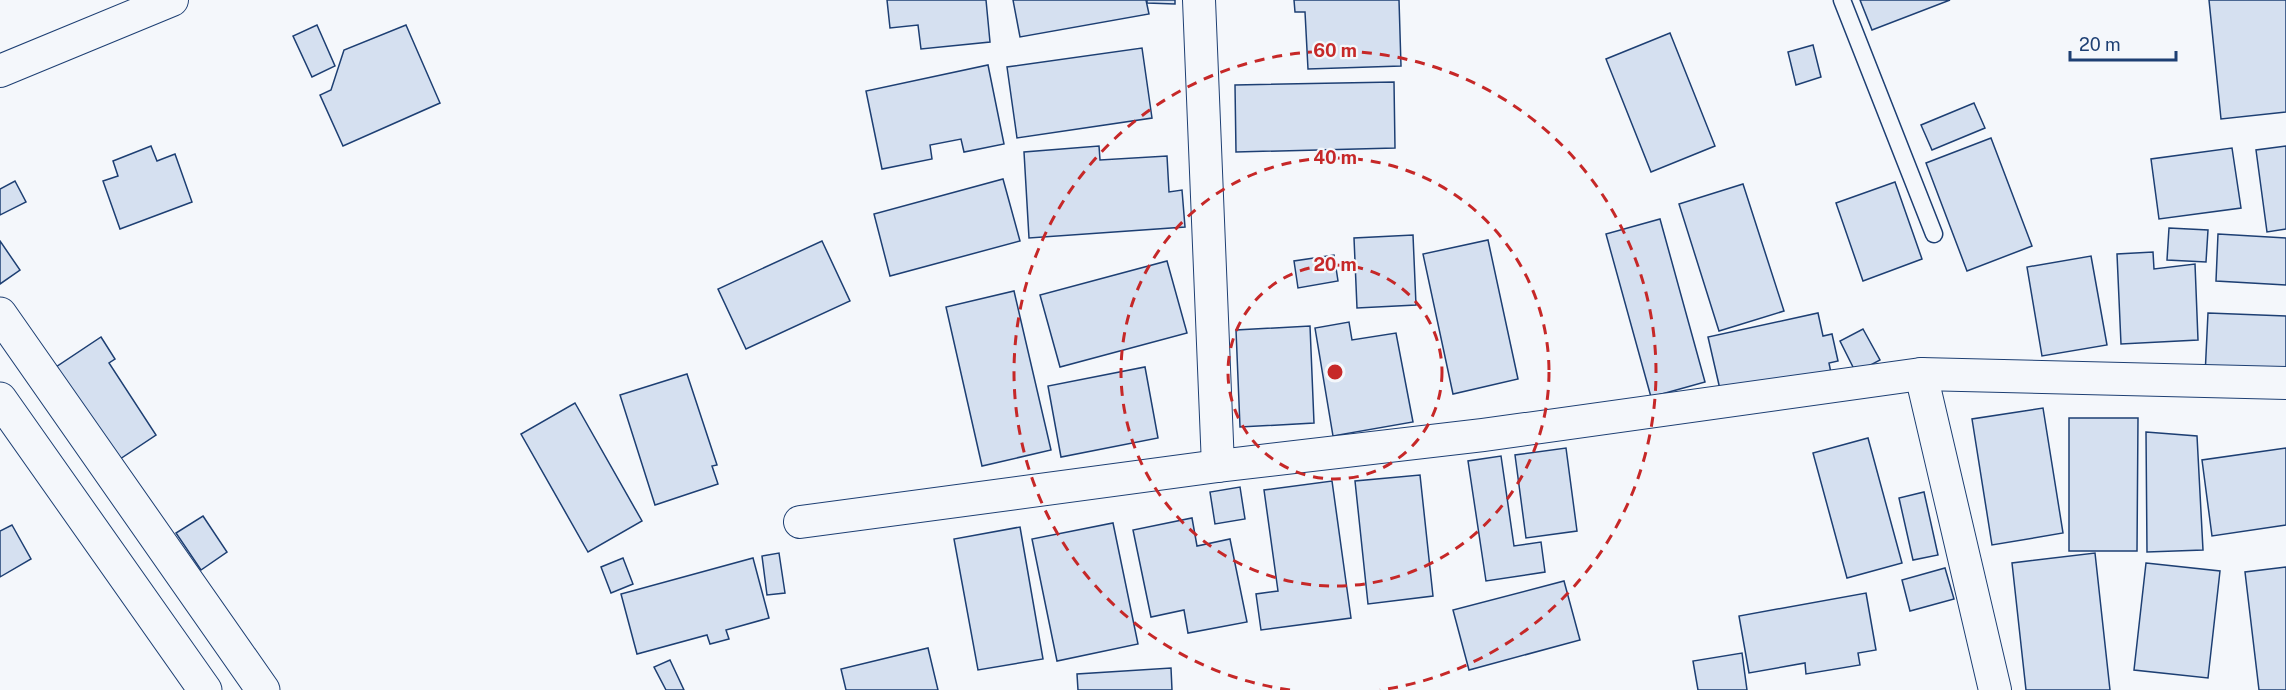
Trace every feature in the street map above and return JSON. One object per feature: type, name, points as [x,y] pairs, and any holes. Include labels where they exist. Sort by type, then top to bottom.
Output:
[{"type":"street","points":[[0,71],[172,0]]},
{"type":"street","points":[[1198,0],[1218,465]]},
{"type":"street","points":[[0,314],[263,690]]},
{"type":"street","points":[[1921,374],[1995,690]]},
{"type":"street","points":[[800,522],[1218,465],[1483,435],[1921,374],[2286,382]]},
{"type":"street","points":[[0,399],[205,690]]},
{"type":"lane","points":[[1842,0],[1934,234]]},
{"type":"building","points":[[887,0],[986,0],[990,42],[921,49],[918,25],[890,28]]},
{"type":"building","points":[[1013,0],[1146,0],[1149,14],[1020,37]]},
{"type":"building","points":[[1147,0],[1175,0],[1175,4],[1147,3]]},
{"type":"building","points":[[1294,0],[1399,0],[1401,66],[1308,69],[1305,12],[1295,12]]},
{"type":"building","points":[[1860,0],[1950,0],[1872,30]]},
{"type":"building","points":[[2209,0],[2286,0],[2286,112],[2221,119]]},
{"type":"building","points":[[317,25],[335,66],[312,77],[293,36]]},
{"type":"building","points":[[406,25],[440,103],[343,146],[320,95],[331,90],[344,50]]},
{"type":"building","points":[[1670,33],[1715,146],[1651,172],[1606,59]]},
{"type":"building","points":[[1813,45],[1821,77],[1796,85],[1788,52]]},
{"type":"building","points":[[1142,48],[1152,118],[1017,138],[1007,67]]},
{"type":"building","points":[[988,65],[1004,144],[964,152],[961,139],[930,145],[932,159],[882,169],[866,91]]},
{"type":"building","points":[[1394,82],[1395,148],[1236,152],[1235,85]]},
{"type":"building","points":[[1974,103],[1985,128],[1932,150],[1921,125]]},
{"type":"building","points":[[1991,138],[2032,246],[1967,271],[1926,163]]},
{"type":"building","points":[[151,146],[157,161],[175,154],[192,202],[120,229],[103,181],[118,176],[113,161]]},
{"type":"building","points":[[1099,146],[1100,160],[1167,156],[1169,192],[1182,190],[1185,227],[1029,238],[1024,152]]},
{"type":"building","points":[[2286,146],[2286,229],[2267,232],[2256,150]]},
{"type":"building","points":[[2232,148],[2241,208],[2159,219],[2151,159]]},
{"type":"building","points":[[1003,179],[1020,241],[890,276],[874,214]]},
{"type":"building","points":[[15,181],[26,202],[0,215],[0,189]]},
{"type":"building","points":[[1895,182],[1922,259],[1863,281],[1836,203]]},
{"type":"building","points":[[1743,184],[1784,311],[1719,331],[1679,204]]},
{"type":"building","points":[[1660,219],[1705,382],[1651,397],[1606,234]]},
{"type":"building","points":[[2169,228],[2208,230],[2206,262],[2167,260]]},
{"type":"building","points":[[2218,234],[2286,238],[2286,285],[2216,281]]},
{"type":"building","points":[[1413,235],[1416,305],[1357,308],[1354,238]]},
{"type":"building","points":[[1488,240],[1518,379],[1453,394],[1423,254]]},
{"type":"building","points":[[0,241],[20,270],[0,284]]},
{"type":"building","points":[[822,241],[850,301],[746,349],[718,289]]},
{"type":"building","points":[[2153,252],[2154,269],[2195,264],[2198,340],[2121,344],[2117,254]]},
{"type":"building","points":[[1334,255],[1338,281],[1298,288],[1294,261]]},
{"type":"building","points":[[2091,256],[2107,345],[2042,356],[2027,267]]},
{"type":"building","points":[[1167,261],[1187,333],[1060,367],[1040,295]]},
{"type":"building","points":[[1014,291],[1051,450],[982,466],[946,307]]},
{"type":"building","points":[[1818,313],[1823,336],[1832,334],[1838,361],[1829,363],[1831,373],[1722,398],[1708,337]]},
{"type":"building","points":[[2208,313],[2286,316],[2286,379],[2205,376]]},
{"type":"building","points":[[1349,322],[1352,340],[1396,333],[1413,422],[1333,436],[1315,328]]},
{"type":"building","points":[[1310,326],[1314,423],[1240,427],[1236,330]]},
{"type":"building","points":[[1863,329],[1880,360],[1856,373],[1840,341]]},
{"type":"building","points":[[101,337],[115,359],[109,363],[156,435],[117,461],[56,367]]},
{"type":"building","points":[[1145,367],[1158,438],[1061,457],[1048,386]]},
{"type":"building","points":[[687,374],[717,465],[712,466],[718,484],[655,505],[620,395]]},
{"type":"building","points":[[575,403],[642,521],[588,552],[521,434]]},
{"type":"building","points":[[2043,408],[2063,533],[1992,545],[1972,419]]},
{"type":"building","points":[[2069,418],[2138,418],[2137,551],[2069,551]]},
{"type":"building","points":[[2146,432],[2197,436],[2203,550],[2147,552]]},
{"type":"building","points":[[1868,438],[1902,563],[1847,578],[1813,453]]},
{"type":"building","points":[[1566,448],[1577,531],[1526,538],[1515,455]]},
{"type":"building","points":[[2286,448],[2286,525],[2212,536],[2202,460]]},
{"type":"building","points":[[1501,456],[1514,546],[1541,542],[1545,572],[1486,581],[1468,461]]},
{"type":"building","points":[[1420,475],[1433,596],[1368,604],[1355,481]]},
{"type":"building","points":[[1332,481],[1351,618],[1261,630],[1256,594],[1278,591],[1264,490]]},
{"type":"building","points":[[1240,487],[1245,519],[1215,524],[1210,492]]},
{"type":"building","points":[[1924,492],[1938,555],[1913,560],[1899,498]]},
{"type":"building","points":[[203,516],[227,552],[201,570],[176,533]]},
{"type":"building","points":[[1192,518],[1197,546],[1230,539],[1247,622],[1188,633],[1184,610],[1151,617],[1133,530]]},
{"type":"building","points":[[1113,523],[1138,644],[1057,661],[1032,539]]},
{"type":"building","points":[[12,525],[31,559],[0,577],[0,531]]},
{"type":"building","points":[[1020,527],[1043,659],[978,670],[954,539]]},
{"type":"building","points":[[779,553],[785,593],[767,595],[762,556]]},
{"type":"building","points":[[2095,553],[2110,690],[2026,690],[2012,563]]},
{"type":"building","points":[[623,558],[633,584],[611,593],[601,567]]},
{"type":"building","points":[[753,558],[769,618],[726,630],[729,639],[710,644],[707,635],[637,654],[621,594]]},
{"type":"building","points":[[2146,563],[2220,571],[2208,678],[2134,670]]},
{"type":"building","points":[[2286,567],[2286,690],[2259,690],[2245,572]]},
{"type":"building","points":[[1945,568],[1954,599],[1910,611],[1902,580]]},
{"type":"building","points":[[1564,581],[1580,640],[1469,670],[1453,610]]},
{"type":"building","points":[[1866,593],[1876,650],[1858,653],[1860,665],[1806,674],[1805,663],[1749,673],[1739,616]]},
{"type":"building","points":[[928,648],[938,690],[846,690],[841,669]]},
{"type":"building","points":[[1742,653],[1747,690],[1698,690],[1693,661]]},
{"type":"building","points":[[670,660],[684,690],[666,690],[654,667]]},
{"type":"building","points":[[1171,668],[1172,690],[1078,690],[1077,674]]}]
